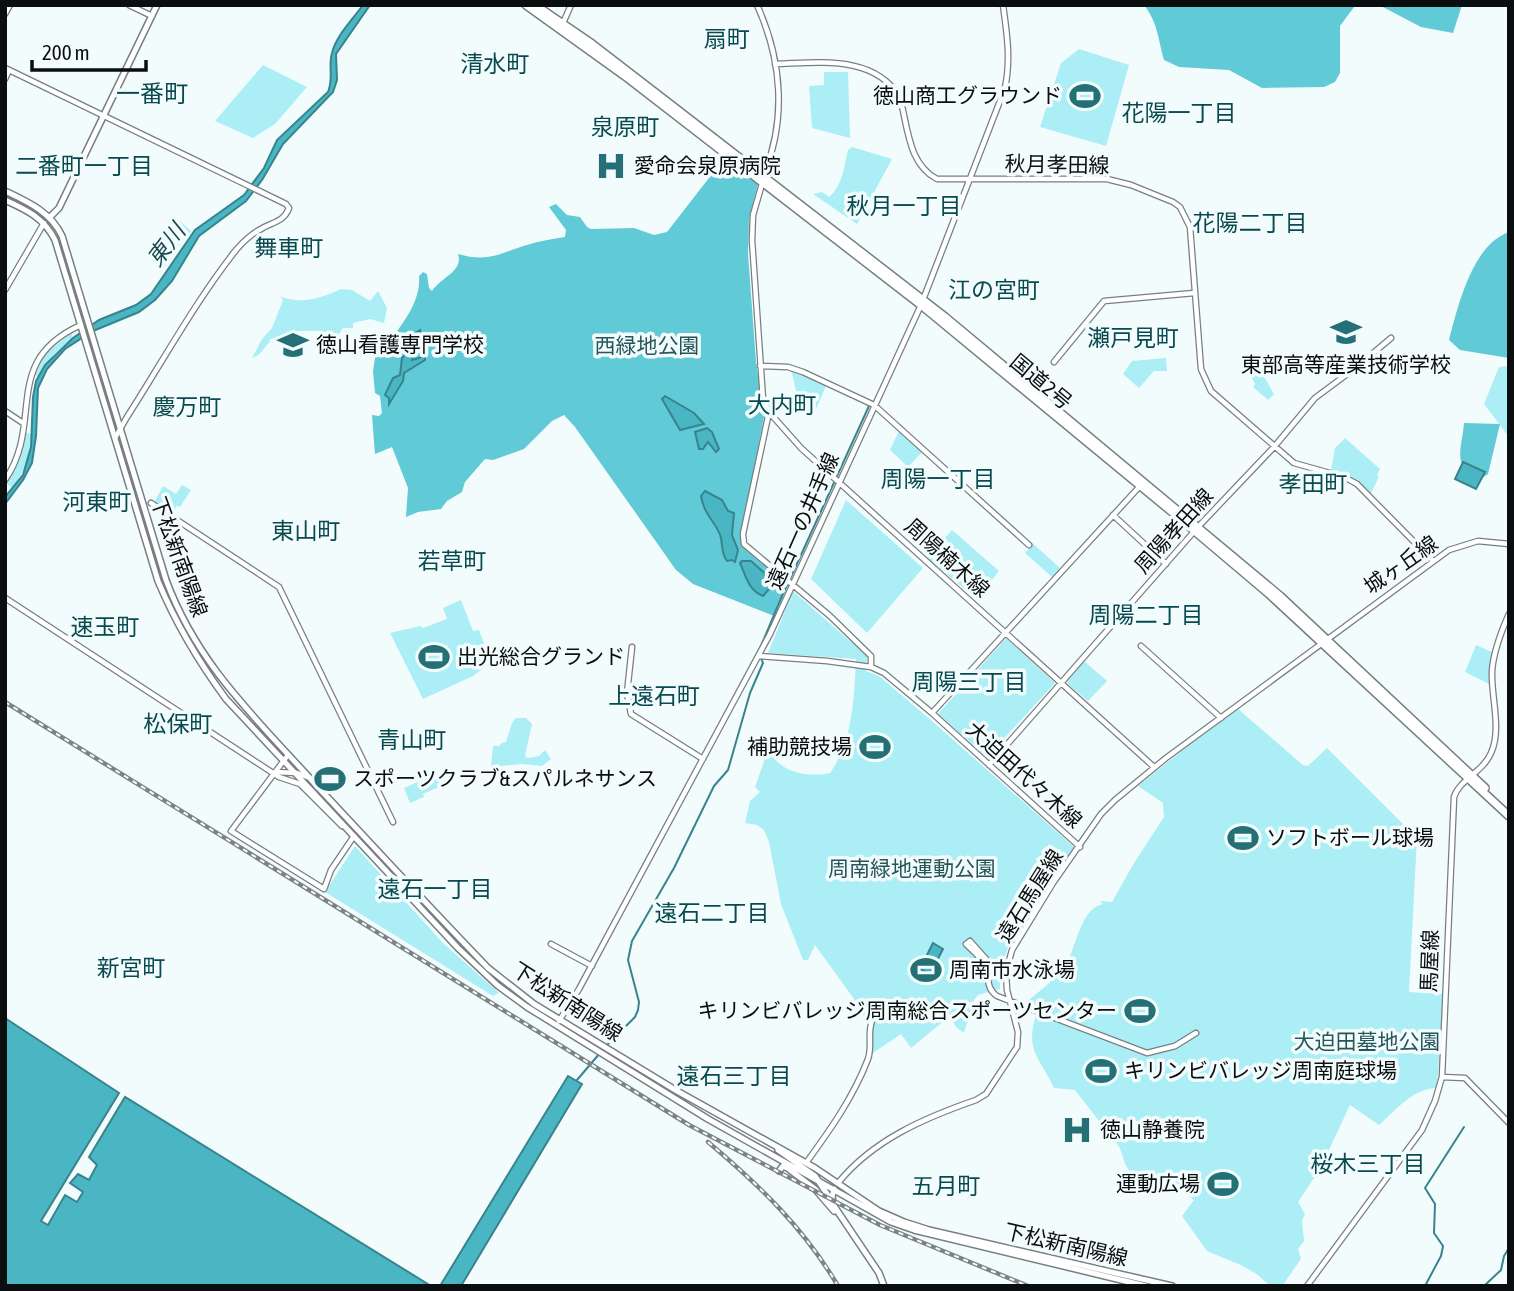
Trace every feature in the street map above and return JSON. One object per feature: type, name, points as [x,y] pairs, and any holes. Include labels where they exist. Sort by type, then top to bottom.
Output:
[{"type":"highway","name":"国道2号","points":[[526,5],[561,26]]},
{"type":"highway","name":"国道2号","points":[[535,5],[922,302],[1197,529],[1324,641],[1509,816]]},
{"type":"highway","name":"国道2号","points":[[922,302],[1140,486],[1197,529]]},
{"type":"highway","name":"国道2号","points":[[1470,778],[1509,810]]},
{"type":"main road","points":[[47,220],[59,208],[157,5]]},
{"type":"main road","points":[[5,191],[47,220]]},
{"type":"main road","points":[[5,200],[47,220]]},
{"type":"main road","name":"下松新南陽線","points":[[47,220],[62,236],[166,580],[179,613],[208,662],[287,758],[297,774],[484,973],[509,994],[806,1163],[879,1211],[916,1226],[1172,1286]]},
{"type":"main road","name":"下松新南陽線","points":[[47,220],[158,581],[185,639],[226,699],[314,782],[488,968],[600,1053],[786,1166],[891,1222],[914,1230],[1146,1286]]},
{"type":"main road","points":[[773,1146],[822,1183],[834,1206],[879,1273],[884,1286]]},
{"type":"main road","points":[[779,1171],[786,1166],[815,1189],[859,1244]]},
{"type":"main road","points":[[834,1206],[833,1191],[838,1183]]},
{"type":"street","points":[[5,14],[10,5]]},
{"type":"street","points":[[129,5],[152,16]]},
{"type":"street","points":[[561,26],[571,5]]},
{"type":"street","name":"周陽楠木線","points":[[757,5],[772,45],[780,97],[775,145],[752,215],[760,366],[763,399],[769,412],[801,448],[1154,767]]},
{"type":"street","name":"遠石一の井手線","points":[[558,1022],[592,966],[759,656],[793,585],[837,479],[922,302],[992,125],[1008,73],[1009,47],[1003,5]]},
{"type":"street","name":"秋月孝田線","points":[[775,64],[860,66],[874,71],[891,84],[900,98],[913,153],[921,167],[937,178],[1107,179],[1169,200],[1180,207],[1190,227],[1201,369],[1207,384],[1233,411],[1299,466],[1344,477],[1357,484],[1433,561]]},
{"type":"street","points":[[5,79],[7,69],[258,190],[289,208],[286,215],[247,239],[212,282],[115,439]]},
{"type":"street","points":[[5,290],[7,282],[47,220]]},
{"type":"street","points":[[1054,362],[1104,300],[1195,293]]},
{"type":"street","points":[[5,480],[16,463],[24,424],[26,382],[36,361],[62,333],[80,326]]},
{"type":"street","name":"周陽孝田線","points":[[989,765],[1197,529],[1274,447],[1314,398],[1391,338]]},
{"type":"street","points":[[760,366],[788,367],[874,405],[1030,545]]},
{"type":"street","points":[[5,411],[24,424]]},
{"type":"street","points":[[769,412],[744,544],[830,616],[871,656],[871,667]]},
{"type":"street","points":[[932,713],[1140,486]]},
{"type":"street","points":[[151,503],[279,587],[393,822]]},
{"type":"street","points":[[1113,515],[1166,564]]},
{"type":"street","name":"城ヶ丘線","points":[[1324,641],[1448,550],[1478,541],[1509,544]]},
{"type":"street","points":[[5,598],[274,773],[300,784],[351,834],[324,889],[231,831],[274,773],[287,758]]},
{"type":"street","name":"馬屋線","points":[[1307,1286],[1422,1130],[1435,1101],[1442,1077],[1454,797],[1460,785],[1470,778],[1491,753],[1494,738],[1492,670],[1495,652],[1509,614]]},
{"type":"street","name":"遠石馬屋線","points":[[838,1183],[855,1164],[897,1133],[986,1094],[1017,1047],[1018,1032],[1006,972],[1012,950],[1053,883],[1101,814],[1154,767],[1324,641]]},
{"type":"street","points":[[1141,646],[1221,718]]},
{"type":"street","points":[[632,647],[627,694],[631,713],[703,760]]},
{"type":"street","name":"大迫田代々木線","points":[[759,656],[827,661],[871,667],[884,673],[1080,847]]},
{"type":"street","points":[[274,773],[297,774],[314,782]]},
{"type":"street","points":[[986,967],[966,944],[970,941],[986,959],[990,991],[1010,1002],[1147,1053],[1175,1046],[1196,1033]]},
{"type":"street","points":[[551,944],[592,966]]},
{"type":"street","points":[[806,1163],[843,1112],[869,1056],[868,1027],[874,1016]]},
{"type":"street","points":[[1442,1077],[1465,1078],[1509,1124]]},
{"type":"green space","points":[[1144,5],[1363,5],[1354,7],[1340,26],[1340,73],[1335,82],[1324,87],[1262,88],[1229,70],[1179,67],[1164,60],[1155,25]]},
{"type":"green space","points":[[1379,5],[1462,5],[1453,33],[1421,27]]},
{"type":"green space","name":"徳山商工グラウンド","points":[[1079,49],[1129,65],[1106,146],[1040,127],[1061,63]]},
{"type":"green space","points":[[263,65],[307,87],[275,124],[253,138],[215,121]]},
{"type":"green space","points":[[824,72],[848,72],[850,138],[812,128],[809,86],[824,85]]},
{"type":"green space","points":[[852,147],[892,159],[857,224],[813,194],[822,192],[829,197],[834,192],[842,175],[848,150]]},
{"type":"green space","name":"西緑地公園","points":[[726,156],[758,184],[749,219],[748,254],[756,362],[764,417],[741,537],[747,550],[789,584],[774,616],[693,584],[676,570],[564,415],[552,421],[524,449],[493,460],[485,459],[465,482],[462,492],[447,501],[441,509],[418,512],[406,517],[408,488],[392,447],[375,454],[372,415],[379,416],[382,413],[380,396],[375,393],[374,346],[382,335],[391,340],[406,318],[417,294],[419,276],[423,272],[427,274],[432,291],[455,270],[458,254],[486,257],[536,242],[565,237],[566,230],[549,207],[556,204],[567,215],[580,217],[591,229],[634,228],[654,235],[667,232]]},
{"type":"green space","points":[[180,221],[191,231],[164,268],[157,264]]},
{"type":"green space","points":[[1509,232],[1509,358],[1460,350],[1449,340],[1462,294],[1485,250],[1496,239]]},
{"type":"green space","points":[[341,289],[352,290],[370,301],[378,291],[387,308],[384,323],[370,319],[353,323],[353,328],[343,328],[332,345],[319,331],[287,333],[275,338],[260,354],[252,358],[262,339],[272,328],[283,300],[280,296],[295,300],[311,299]]},
{"type":"green space","points":[[71,333],[73,338],[54,354],[38,377],[34,374],[46,353]]},
{"type":"green space","points":[[1166,358],[1167,371],[1154,371],[1139,388],[1123,374],[1132,361]]},
{"type":"green space","points":[[1509,366],[1509,437],[1484,404],[1499,367]]},
{"type":"green space","points":[[1259,368],[1274,394],[1268,400],[1253,387],[1255,384],[1250,374]]},
{"type":"green space","points":[[791,369],[826,386],[813,416],[797,395]]},
{"type":"green space","points":[[1464,423],[1500,424],[1488,474],[1479,480],[1470,475],[1461,463]]},
{"type":"green space","points":[[899,431],[922,452],[908,467],[890,450]]},
{"type":"green space","points":[[26,433],[31,434],[28,456],[12,488],[6,483],[21,457]]},
{"type":"green space","points":[[1345,438],[1380,469],[1371,493],[1346,474],[1331,470],[1335,448]]},
{"type":"green space","points":[[182,485],[191,490],[180,507],[177,506],[171,514],[154,503],[163,486],[176,494]]},
{"type":"green space","points":[[846,500],[923,568],[867,633],[811,579]]},
{"type":"green space","points":[[952,530],[999,571],[977,599],[927,558]]},
{"type":"green space","points":[[1029,540],[1060,568],[1052,577],[1025,553],[1032,545]]},
{"type":"green space","name":"周南緑地運動公園","points":[[793,591],[867,656],[866,671],[879,676],[1074,847],[1046,886],[1008,948],[1000,970],[1000,989],[978,995],[964,1033],[956,1027],[950,1016],[911,1048],[901,1034],[870,1055],[870,1029],[859,1006],[815,945],[808,960],[803,960],[781,904],[769,842],[764,830],[757,825],[745,823],[750,801],[760,792],[755,787],[768,750],[775,746],[775,759],[793,771],[816,775],[830,773],[848,733],[856,659],[768,653]]},
{"type":"green space","name":"出光総合グランド","points":[[461,600],[473,631],[479,630],[491,662],[473,676],[423,699],[390,633],[420,626],[423,628],[447,619],[443,608]]},
{"type":"green space","points":[[1006,638],[1055,683],[987,757],[938,714]]},
{"type":"green space","points":[[1476,645],[1494,653],[1489,684],[1465,672]]},
{"type":"green space","points":[[1084,661],[1107,681],[1088,701],[1068,684],[1067,680]]},
{"type":"green space","name":"大迫田墓地公園","points":[[1238,709],[1303,765],[1308,766],[1327,748],[1417,838],[1409,992],[1443,994],[1437,1088],[1413,1096],[1379,1125],[1350,1105],[1320,1169],[1298,1202],[1305,1214],[1302,1221],[1304,1241],[1298,1249],[1301,1259],[1282,1286],[1269,1285],[1243,1266],[1207,1251],[1182,1216],[1194,1200],[1168,1178],[1148,1183],[1132,1175],[1120,1148],[1075,1090],[1054,1088],[1033,1044],[1033,1025],[1037,1012],[1022,1006],[1062,970],[1084,920],[1095,907],[1103,904],[1100,901],[1112,902],[1164,817],[1163,803],[1138,786]]},
{"type":"green space","points":[[516,718],[526,718],[532,724],[525,756],[539,756],[545,750],[551,759],[542,766],[521,764],[491,767],[493,746],[506,742]]},
{"type":"green space","points":[[438,773],[441,786],[410,803],[404,788]]},
{"type":"green space","points":[[355,846],[443,943],[499,993],[493,996],[325,892]]},
{"type":"shaded area","points":[[363,5],[370,5],[336,54],[337,80],[333,92],[283,144],[246,201],[199,236],[172,281],[155,300],[139,312],[93,331],[65,349],[47,369],[38,388],[32,463],[5,504],[5,497],[23,475],[31,447],[36,381],[45,365],[73,338],[99,320],[136,305],[151,294],[195,230],[244,195],[264,168],[277,140],[328,92],[334,47]]},
{"type":"shaded area","points":[[420,330],[422,339],[414,349],[412,360],[425,356],[425,360],[404,373],[403,381],[389,404],[389,398],[385,395],[393,378],[400,375],[402,358],[411,349],[412,335]]},
{"type":"shaded area","points":[[665,396],[694,413],[704,424],[680,430],[662,399]]},
{"type":"shaded area","points":[[707,428],[712,432],[719,449],[716,452],[708,442],[703,449],[699,449],[695,432]]},
{"type":"shaded area","points":[[1463,462],[1485,472],[1476,489],[1455,479]]},
{"type":"shaded area","points":[[705,491],[722,500],[728,511],[734,513],[732,535],[738,550],[735,562],[727,561],[724,555],[719,533],[703,503],[701,496]]},
{"type":"shaded area","points":[[751,561],[769,577],[770,588],[763,596],[748,582],[740,563]]},
{"type":"shaded area","points":[[933,943],[943,949],[930,974],[920,969]]},
{"type":"shaded area","points":[[5,1018],[119,1093],[41,1221],[48,1225],[65,1195],[77,1202],[83,1192],[70,1183],[78,1174],[89,1180],[97,1165],[89,1157],[125,1097],[431,1286],[5,1286]]},
{"type":"shaded area","points":[[568,1076],[582,1084],[461,1286],[440,1286]]},
{"type":"waterway","points":[[790,579],[869,406]]},
{"type":"waterway","points":[[758,653],[787,584]]},
{"type":"waterway","points":[[606,1046],[635,1017],[638,1010],[639,1002],[628,960],[632,941],[674,868],[714,786],[728,770],[750,693],[763,663],[761,658]]},
{"type":"waterway","points":[[577,1080],[600,1053]]},
{"type":"waterway","points":[[1425,1286],[1441,1256],[1443,1246],[1434,1233],[1435,1204],[1425,1188],[1464,1127]]},
{"type":"waterway","points":[[1484,1286],[1501,1270],[1509,1248]]},
{"type":"railway","points":[[5,702],[689,1125],[880,1225],[1028,1286]]},
{"type":"railway","points":[[708,1142],[779,1208],[811,1245],[838,1286]]},
{"type":"place","name":"徳山商工グラウンド","points":[[1085,96]]},
{"type":"place","name":"愛命会泉原病院","points":[[611,166]]},
{"type":"place","name":"東部高等産業技術学校","points":[[1346,332]]},
{"type":"place","name":"徳山看護専門学校","points":[[293,345]]},
{"type":"place","name":"出光総合グランド","points":[[434,657]]},
{"type":"place","name":"補助競技場","points":[[875,747]]},
{"type":"place","name":"スポーツクラブ&スパルネサンス","points":[[330,779]]},
{"type":"place","name":"ソフトボール球場","points":[[1243,838]]},
{"type":"place","name":"周南市水泳場","points":[[926,970]]},
{"type":"place","name":"キリンビバレッジ周南総合スポーツセンター","points":[[1140,1011]]},
{"type":"place","name":"キリンビバレッジ周南庭球場","points":[[1101,1071]]},
{"type":"place","name":"徳山静養院","points":[[1077,1130]]},
{"type":"place","name":"運動広場","points":[[1223,1184]]},
{"type":"district","name":"扇町","points":[[727,39]]},
{"type":"district","name":"清水町","points":[[495,64]]},
{"type":"district","name":"一番町","points":[[152,94]]},
{"type":"district","name":"花陽一丁目","points":[[1179,113]]},
{"type":"district","name":"泉原町","points":[[625,127]]},
{"type":"district","name":"二番町一丁目","points":[[84,166]]},
{"type":"district","name":"秋月一丁目","points":[[904,206]]},
{"type":"district","name":"花陽二丁目","points":[[1250,223]]},
{"type":"district","name":"舞車町","points":[[289,248]]},
{"type":"district","name":"江の宮町","points":[[994,290]]},
{"type":"district","name":"瀬戸見町","points":[[1133,338]]},
{"type":"district","name":"大内町","points":[[782,405]]},
{"type":"district","name":"慶万町","points":[[187,407]]},
{"type":"district","name":"周陽一丁目","points":[[938,479]]},
{"type":"district","name":"孝田町","points":[[1313,484]]},
{"type":"district","name":"河東町","points":[[97,502]]},
{"type":"district","name":"東山町","points":[[306,531]]},
{"type":"district","name":"若草町","points":[[452,561]]},
{"type":"district","name":"周陽二丁目","points":[[1146,615]]},
{"type":"district","name":"速玉町","points":[[105,627]]},
{"type":"district","name":"周陽三丁目","points":[[969,682]]},
{"type":"district","name":"上遠石町","points":[[654,696]]},
{"type":"district","name":"松保町","points":[[178,724]]},
{"type":"district","name":"青山町","points":[[412,740]]},
{"type":"district","name":"遠石一丁目","points":[[435,889]]},
{"type":"district","name":"遠石二丁目","points":[[712,913]]},
{"type":"district","name":"新宮町","points":[[131,968]]},
{"type":"district","name":"遠石三丁目","points":[[734,1076]]},
{"type":"district","name":"桜木三丁目","points":[[1368,1164]]},
{"type":"district","name":"五月町","points":[[946,1186]]},
{"type":"water label","name":"東川","points":[[166,245]]}]
